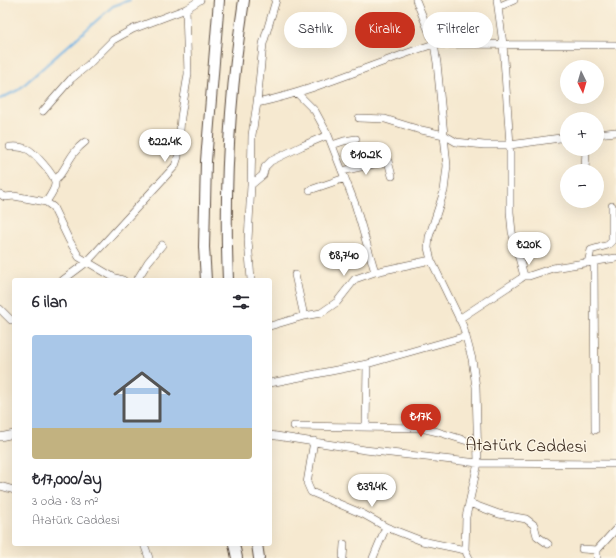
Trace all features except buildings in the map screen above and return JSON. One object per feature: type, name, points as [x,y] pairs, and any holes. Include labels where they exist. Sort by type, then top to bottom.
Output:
[{"type":"highway","points":[[206,278],[204,247],[206,161],[219,1]]},
{"type":"highway","points":[[228,278],[226,247],[228,162],[243,3]]},
{"type":"highway","points":[[234,546],[237,558]]},
{"type":"highway","points":[[257,546],[259,558]]},
{"type":"street","points":[[43,111],[71,79],[88,65],[113,40],[132,29],[186,9],[200,0]]},
{"type":"street","points":[[252,278],[248,240],[252,135],[263,44],[276,0]]},
{"type":"street","points":[[416,0],[423,17]]},
{"type":"street","points":[[514,0],[498,3],[503,44],[510,145],[510,212],[512,232],[524,276]]},
{"type":"street","points":[[66,278],[86,262],[175,166],[178,157],[181,117],[188,74],[186,9]]},
{"type":"street","points":[[493,44],[616,45]]},
{"type":"street","points":[[257,103],[297,93],[423,47]]},
{"type":"street","points":[[435,48],[447,166],[444,191],[429,237],[428,248],[431,260],[466,336],[472,359],[476,387],[478,464],[466,517],[465,550],[469,558]]},
{"type":"street","points":[[297,93],[315,111],[328,135],[355,204],[375,272]]},
{"type":"street","points":[[359,118],[385,119],[417,129],[444,135],[456,142],[484,145],[510,145],[560,138]]},
{"type":"street","points":[[604,133],[616,132]]},
{"type":"street","points":[[251,185],[263,175],[265,168],[271,161],[328,135]]},
{"type":"street","points":[[332,145],[356,139]]},
{"type":"street","points":[[55,180],[63,172],[72,154],[85,142]]},
{"type":"street","points":[[10,147],[17,146],[29,150],[50,172],[55,180],[55,187],[46,202]]},
{"type":"street","points":[[310,190],[344,174],[388,161],[392,176]]},
{"type":"street","points":[[0,194],[5,197],[14,196],[46,202],[53,207],[79,257],[113,278]]},
{"type":"street","points":[[595,430],[591,250],[608,245],[612,241],[612,206]]},
{"type":"street","points":[[137,278],[162,245]]},
{"type":"street","points":[[459,318],[524,276],[529,276],[554,268],[616,258]]},
{"type":"street","points":[[272,325],[304,316],[321,313],[338,302],[355,278],[375,272],[431,260]]},
{"type":"street","points":[[295,275],[304,316]]},
{"type":"street","points":[[0,309],[12,320]]},
{"type":"street","points":[[272,383],[367,364],[466,336]]},
{"type":"street","points":[[366,428],[367,364]]},
{"type":"street","points":[[294,426],[421,428],[477,444]]},
{"type":"street","points":[[0,437],[12,434]]},
{"type":"street","name":"Atatürk Caddesi","points":[[272,435],[365,450],[478,464],[616,464]]},
{"type":"street","points":[[314,441],[307,483],[311,492],[362,514],[386,527],[422,541],[465,550]]},
{"type":"street","points":[[0,486],[12,489]]},
{"type":"street","points":[[469,503],[499,514],[526,519],[534,525],[537,536],[548,544]]},
{"type":"street","points":[[373,558],[386,527]]},
{"type":"street","points":[[597,558],[597,550],[616,529]]},
{"type":"street","points":[[343,558],[344,544]]},
{"type":"street","points":[[145,546],[149,558]]},
{"type":"street","points":[[582,549],[597,550]]},
{"type":"waterway","points":[[0,99],[18,90],[113,6],[130,0]]}]
